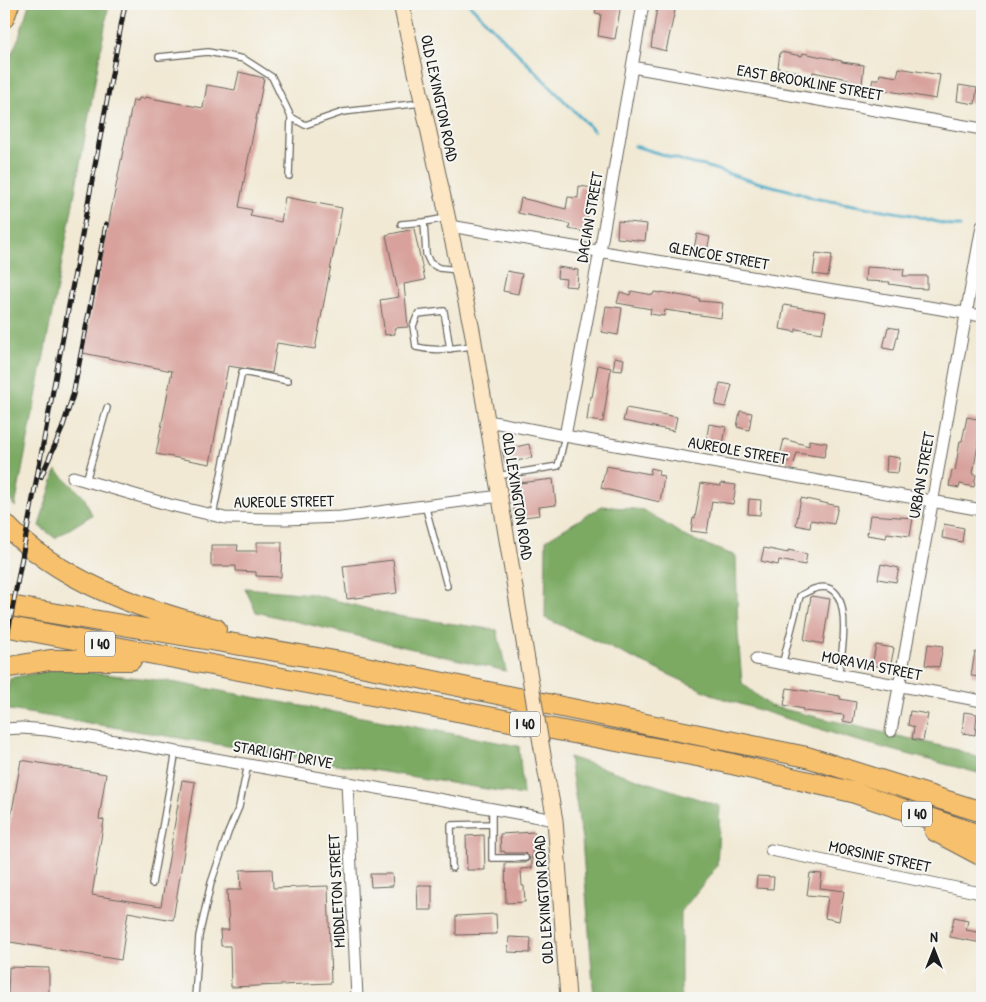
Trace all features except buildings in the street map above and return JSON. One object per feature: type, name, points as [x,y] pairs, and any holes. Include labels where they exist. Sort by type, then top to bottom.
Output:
[{"type":"highway","points":[[4,9],[8,4]]},
{"type":"highway","points":[[4,18],[8,4]]},
{"type":"highway","points":[[4,523],[15,534],[55,564],[99,589],[178,619],[341,662]]},
{"type":"highway","name":"I 40","points":[[4,605],[341,662],[807,757],[982,812]]},
{"type":"highway","name":"I 40","points":[[4,626],[702,756],[852,792],[982,836]]},
{"type":"highway","points":[[4,668],[50,660],[90,659],[196,663]]},
{"type":"highway","points":[[852,792],[982,856]]},
{"type":"main road","name":"OLD LEXINGTON ROAD","points":[[401,4],[475,345],[488,421],[555,820],[568,998]]},
{"type":"street","name":"DACIAN STREET","points":[[565,436],[600,251],[643,4]]},
{"type":"street","name":"EAST BROOKLINE STREET","points":[[632,67],[982,129]]},
{"type":"street","name":"GLENCOE STREET","points":[[449,222],[600,251],[982,316]]},
{"type":"street","name":"URBAN STREET","points":[[890,730],[982,226]]},
{"type":"street","name":"AUREOLE STREET","points":[[488,421],[982,510]]},
{"type":"street","name":"AUREOLE STREET","points":[[73,477],[225,518],[341,517],[500,496]]},
{"type":"street","name":"MORAVIA STREET","points":[[756,660],[982,701]]},
{"type":"street","name":"STARLIGHT DRIVE","points":[[4,729],[47,730],[176,751],[555,820]]},
{"type":"street","name":"MIDDLETON STREET","points":[[347,782],[357,998]]},
{"type":"street","name":"MORSINIE STREET","points":[[771,850],[976,892],[982,895]]},
{"type":"lane","points":[[159,57],[208,52],[244,59],[272,77],[291,116],[289,176]]},
{"type":"lane","points":[[291,116],[305,125],[343,112],[423,103]]},
{"type":"lane","points":[[424,222],[426,254],[430,263],[439,268],[459,271]]},
{"type":"lane","points":[[401,224],[449,222]]},
{"type":"lane","points":[[450,348],[444,311],[418,314],[413,326],[416,347],[431,351],[475,345]]},
{"type":"lane","points":[[213,515],[242,372],[288,382]]},
{"type":"lane","points":[[86,481],[107,408]]},
{"type":"lane","points":[[497,476],[558,466],[565,436]]},
{"type":"lane","points":[[425,505],[447,586]]},
{"type":"lane","points":[[782,665],[800,596],[812,588],[822,587],[832,589],[839,596],[844,608],[838,675]]},
{"type":"lane","points":[[152,884],[176,751]]},
{"type":"lane","points":[[195,998],[199,936],[211,883],[239,807],[248,764]]},
{"type":"lane","points":[[492,808],[492,858],[525,858]]},
{"type":"lane","points":[[452,868],[451,825],[492,824]]},
{"type":"green space","points":[[29,4],[109,4],[15,507],[4,491],[4,71],[19,37]]},
{"type":"green space","points":[[56,470],[84,497],[92,515],[55,538],[39,526]]},
{"type":"green space","points":[[602,506],[644,510],[686,537],[736,556],[738,634],[742,683],[770,706],[958,750],[982,759],[982,774],[851,739],[718,697],[545,618],[546,540]]},
{"type":"green space","points":[[245,588],[312,594],[391,615],[497,630],[506,671],[256,612]]},
{"type":"green space","points":[[59,669],[166,681],[519,746],[523,795],[4,709],[10,678]]},
{"type":"green space","points":[[569,757],[720,806],[717,866],[681,912],[681,998],[594,998],[582,839]]},
{"type":"waterway","points":[[469,4],[594,131]]},
{"type":"waterway","points":[[635,146],[813,198],[912,215],[952,226],[960,226]]},
{"type":"railway","points":[[4,654],[125,4]]},
{"type":"railway","points":[[41,477],[62,429],[73,395],[106,224]]}]
